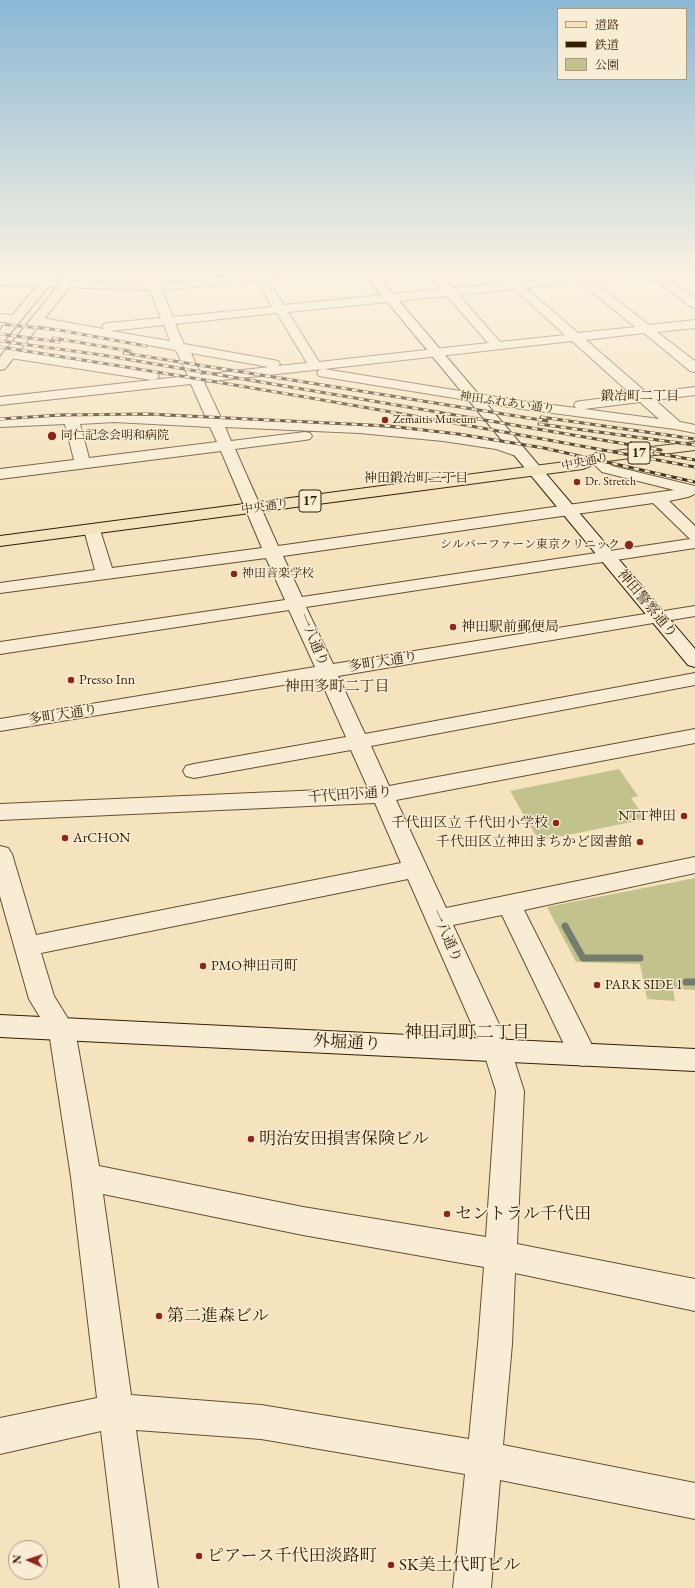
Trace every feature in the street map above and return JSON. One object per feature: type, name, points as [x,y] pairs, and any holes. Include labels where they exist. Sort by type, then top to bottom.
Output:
[{"type":"main road","points":[[0,366],[13,349]]},
{"type":"main road","name":"中央通り","points":[[0,540],[92,530],[252,503],[527,461],[695,440]]},
{"type":"main road","name":"中央通り","points":[[527,461],[584,464],[596,458],[695,446]]},
{"type":"main road","points":[[584,464],[603,465],[695,452]]},
{"type":"main road","name":"中央通り","points":[[0,531],[252,503]]},
{"type":"street","name":"一八通り","points":[[182,349],[497,1050],[510,1092],[502,1256],[472,1588]]},
{"type":"street","name":"神田ふれあい通り","points":[[195,349],[296,368],[475,398],[695,429]]},
{"type":"street","points":[[305,349],[315,366]]},
{"type":"street","name":"神田警察通り","points":[[433,349],[695,661]]},
{"type":"street","points":[[0,401],[179,380],[480,349]]},
{"type":"street","points":[[589,349],[675,425]]},
{"type":"street","points":[[671,349],[695,368]]},
{"type":"street","points":[[9,354],[26,355],[179,380]]},
{"type":"street","points":[[563,411],[566,407],[695,391]]},
{"type":"street","points":[[0,423],[121,418],[359,429],[443,437],[499,445],[527,461]]},
{"type":"street","points":[[71,419],[83,464]]},
{"type":"street","points":[[0,474],[359,429]]},
{"type":"street","points":[[603,465],[606,469],[693,490]]},
{"type":"street","points":[[0,588],[272,552],[657,498],[682,494],[693,490]]},
{"type":"street","points":[[657,498],[695,535]]},
{"type":"street","points":[[92,530],[105,574]]},
{"type":"street","points":[[0,545],[37,537]]},
{"type":"street","points":[[0,648],[695,543]]},
{"type":"street","name":"多町大通り","points":[[0,725],[695,611]]},
{"type":"street","points":[[194,771],[695,679]]},
{"type":"street","name":"千代田小通り","points":[[0,812],[382,795],[695,736]]},
{"type":"street","points":[[0,854],[42,999],[62,1030],[86,1177],[139,1588]]},
{"type":"street","points":[[438,919],[695,865]]},
{"type":"street","points":[[26,946],[415,869]]},
{"type":"street","points":[[509,904],[583,1054]]},
{"type":"street","name":"外堀通り","points":[[0,1026],[695,1060]]},
{"type":"street","points":[[86,1177],[303,1221],[502,1256],[695,1295]]},
{"type":"street","points":[[0,1436],[116,1411],[261,1422],[484,1459],[695,1501]]},
{"type":"green space","points":[[619,769],[638,796],[631,798],[646,819],[539,841],[510,791]]},
{"type":"green space","points":[[695,878],[695,990],[673,989],[675,1001],[647,999],[640,964],[576,962],[547,907]]},
{"type":"waterway","points":[[565,926],[583,958],[640,958]]},
{"type":"waterway","points":[[686,982],[695,982]]},
{"type":"railway","points":[[13,349],[348,404],[695,467]]},
{"type":"railway","points":[[59,349],[102,355],[661,450]]},
{"type":"railway","points":[[119,349],[130,351]]},
{"type":"railway","points":[[124,353],[547,421]]},
{"type":"railway","points":[[0,419],[60,415],[148,414],[389,426],[458,434],[544,448],[695,482]]},
{"type":"railway","points":[[541,417],[695,439]]},
{"type":"railway","points":[[539,424],[695,445]]},
{"type":"railway","points":[[654,453],[695,460]]},
{"type":"place","name":"Zemaitis Museum","points":[[385,420]]},
{"type":"place","name":"同仁記念会明和病院","points":[[52,436]]},
{"type":"place","name":"Dr. Stretch","points":[[577,482]]},
{"type":"place","name":"シルバーファーン東京クリニック","points":[[629,545]]},
{"type":"place","name":"神田音楽学校","points":[[234,574]]},
{"type":"place","name":"神田駅前郵便局","points":[[453,627]]},
{"type":"place","name":"Presso Inn","points":[[71,680]]},
{"type":"place","name":"NTT神田","points":[[684,816]]},
{"type":"place","name":"千代田区立 千代田小学校","points":[[556,823]]},
{"type":"place","name":"ArCHON","points":[[65,838]]},
{"type":"place","name":"千代田区立神田まちかど図書館","points":[[640,842]]},
{"type":"place","name":"PMO神田司町","points":[[203,966]]},
{"type":"place","name":"PARK SIDE 1","points":[[597,985]]},
{"type":"place","name":"明治安田損害保険ビル","points":[[251,1139]]},
{"type":"place","name":"セントラル千代田","points":[[447,1214]]},
{"type":"place","name":"第二進森ビル","points":[[159,1316]]},
{"type":"place","name":"ピアース千代田淡路町","points":[[199,1556]]},
{"type":"place","name":"SK美土代町ビル","points":[[391,1565]]},
{"type":"district","name":"鍛冶町二丁目","points":[[640,396]]},
{"type":"district","name":"神田鍛冶町三丁目","points":[[416,478]]},
{"type":"district","name":"神田多町二丁目","points":[[337,687]]},
{"type":"district","name":"神田司町二丁目","points":[[467,1033]]}]
